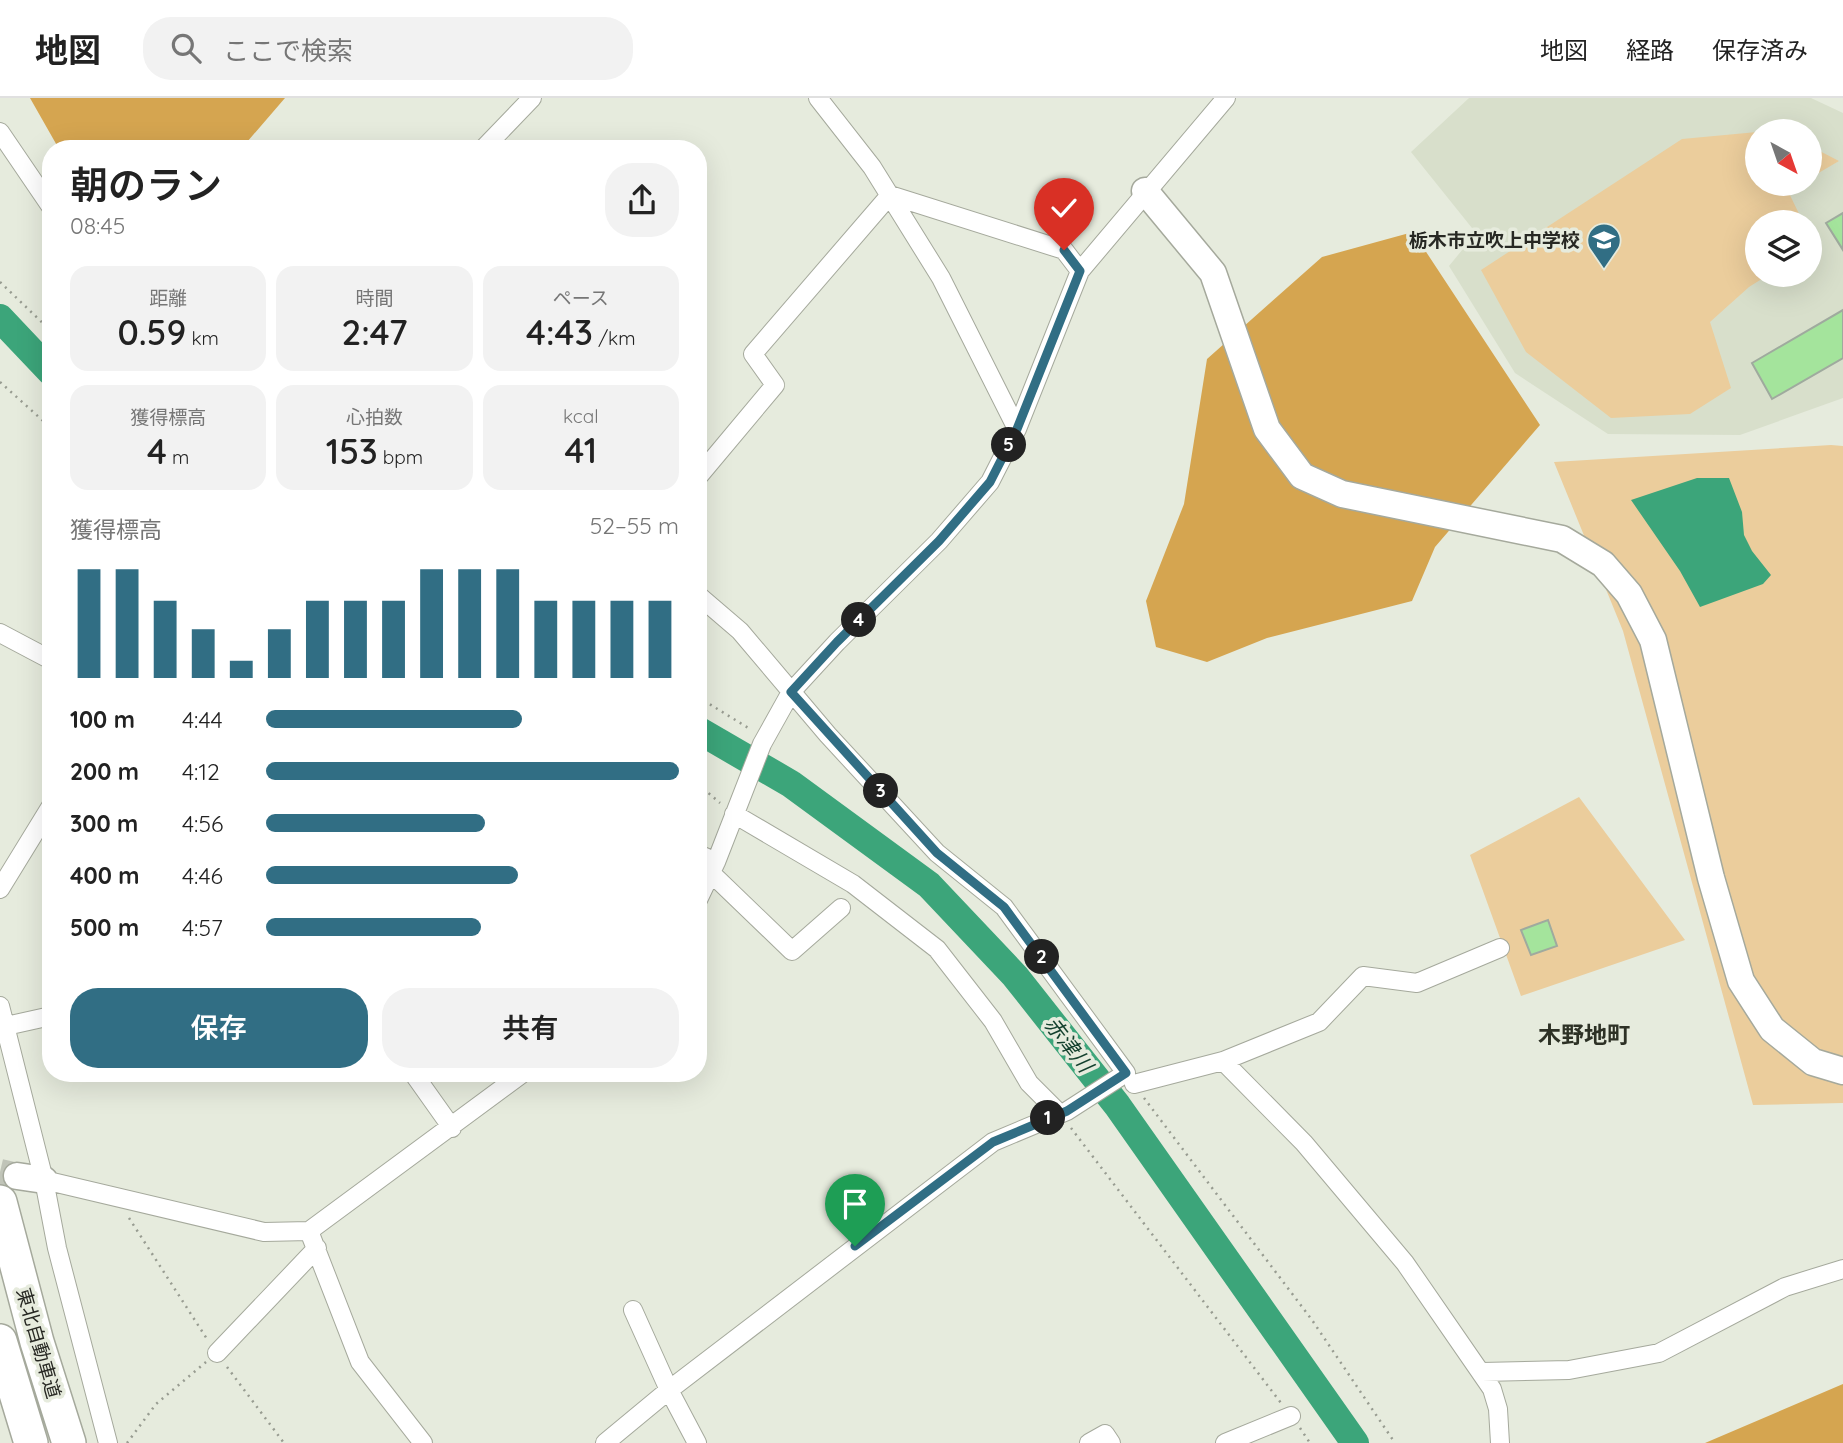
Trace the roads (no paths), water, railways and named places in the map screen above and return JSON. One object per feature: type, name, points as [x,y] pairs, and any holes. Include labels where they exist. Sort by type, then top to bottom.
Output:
[{"type":"highway","name":"東北自動車道","points":[[9,1189],[37,1342],[69,1443]]},
{"type":"highway","name":"東北自動車道","points":[[0,1341],[31,1443]]},
{"type":"street","points":[[492,140],[532,98]]},
{"type":"street","points":[[818,98],[872,167],[941,278],[1017,429]]},
{"type":"street","points":[[707,882],[763,741],[791,692],[837,642],[939,541],[990,482],[1017,429],[1080,271],[1226,98]]},
{"type":"street","points":[[0,132],[42,194]]},
{"type":"street","points":[[1145,191],[1213,273],[1267,429],[1302,476],[1342,494],[1562,539],[1603,564],[1629,594],[1653,640],[1711,878],[1741,981],[1772,1029],[1813,1062],[1843,1071]]},
{"type":"street","points":[[890,195],[1064,250],[1080,271]]},
{"type":"street","points":[[707,466],[775,385],[752,354],[890,195]]},
{"type":"street","points":[[707,603],[740,631],[791,692],[937,853],[1004,907],[1126,1073],[1126,1080]]},
{"type":"street","points":[[0,633],[42,655]]},
{"type":"street","points":[[736,808],[853,884],[937,949],[993,1021],[1029,1083],[1063,1112]]},
{"type":"street","points":[[0,890],[42,821]]},
{"type":"street","points":[[707,862],[792,951],[841,908]]},
{"type":"street","points":[[605,1443],[668,1390],[993,1142],[1063,1112],[1126,1080],[1223,1062],[1318,1022],[1363,975],[1417,983],[1500,948]]},
{"type":"street","points":[[0,1006],[44,1180],[57,1248],[108,1443]]},
{"type":"street","points":[[6,1026],[42,1018]]},
{"type":"street","points":[[1223,1062],[1304,1143],[1405,1263],[1482,1372],[1498,1409],[1500,1443]]},
{"type":"street","points":[[419,1082],[452,1128]]},
{"type":"street","points":[[9,1189],[44,1180],[264,1232],[309,1231],[511,1082]]},
{"type":"street","points":[[309,1231],[360,1362],[423,1443]]},
{"type":"street","points":[[217,1353],[317,1248]]},
{"type":"street","points":[[1482,1372],[1569,1370],[1659,1353],[1785,1287],[1843,1269]]},
{"type":"street","points":[[633,1310],[668,1390],[697,1443]]},
{"type":"street","points":[[1225,1443],[1291,1416]]},
{"type":"street","points":[[1089,1443],[1105,1434],[1111,1443]]},
{"type":"waterway","name":"赤津川","points":[[0,318],[42,362]]},
{"type":"waterway","name":"赤津川","points":[[707,735],[791,784],[929,885],[1015,976],[1117,1105],[1355,1443]]},
{"type":"tunnel","points":[[0,1172],[17,1176]]},
{"type":"place","name":"栃木市立吹上中学校","points":[[1604,270]]},
{"type":"district","name":"木野地町","points":[[1584,1034]]}]
